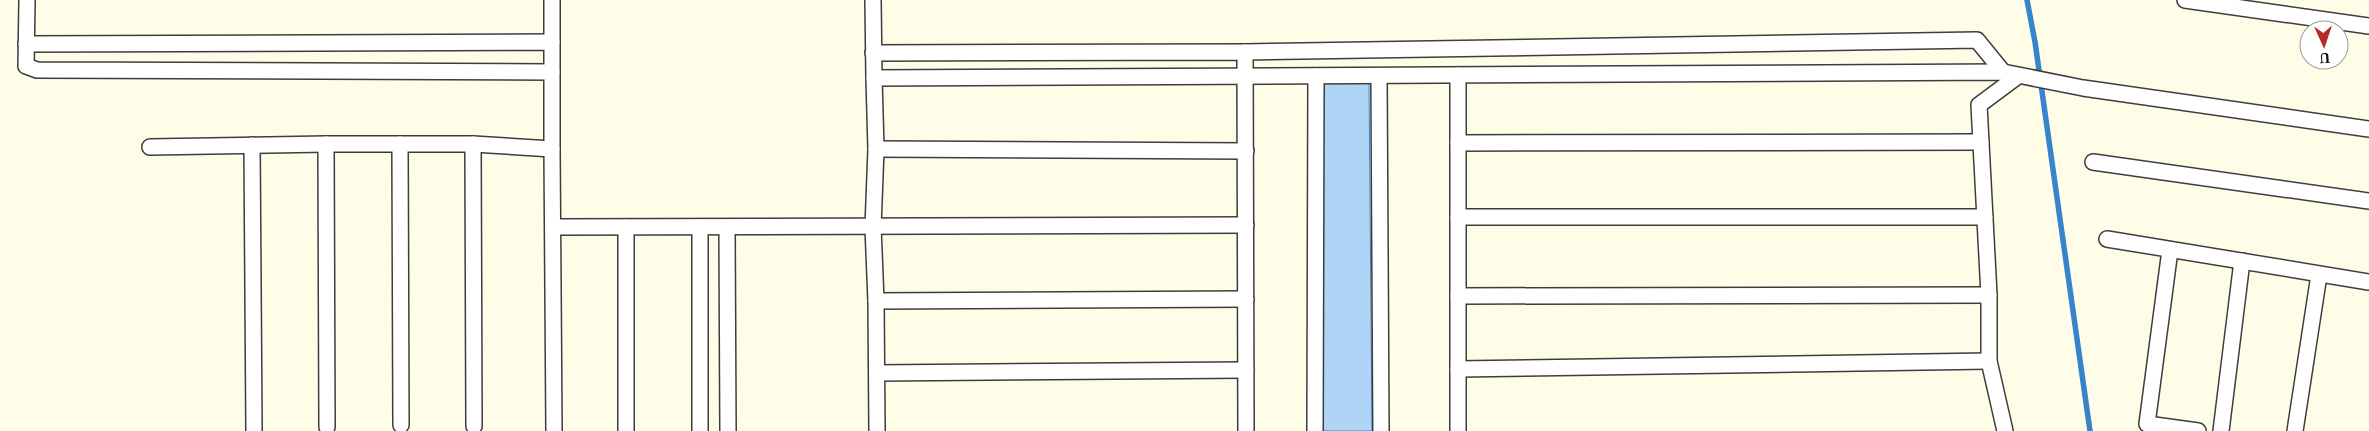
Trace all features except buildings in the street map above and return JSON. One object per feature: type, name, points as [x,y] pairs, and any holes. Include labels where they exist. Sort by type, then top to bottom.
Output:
[{"type":"street","points":[[27,0],[26,66],[37,70],[552,72]]},
{"type":"street","points":[[552,0],[554,431]]},
{"type":"street","points":[[872,0],[876,149],[873,227],[876,301],[877,431]]},
{"type":"street","points":[[2184,0],[2369,26]]},
{"type":"street","points":[[872,53],[1245,52],[1977,40],[2003,72]]},
{"type":"street","points":[[26,44],[552,42]]},
{"type":"street","points":[[1245,52],[1246,431]]},
{"type":"street","points":[[874,78],[2003,72],[2053,82],[2369,129]]},
{"type":"street","points":[[1458,75],[1458,431]]},
{"type":"street","points":[[1315,431],[1316,76]]},
{"type":"street","points":[[1379,76],[1381,431]]},
{"type":"street","points":[[2004,431],[1989,361],[1990,295],[1980,104],[2023,77]]},
{"type":"street","points":[[1458,143],[1982,142]]},
{"type":"street","points":[[326,144],[327,427]]},
{"type":"street","points":[[400,144],[401,425]]},
{"type":"street","points":[[150,147],[473,144],[552,150]]},
{"type":"street","points":[[473,144],[474,426]]},
{"type":"street","points":[[252,145],[254,430]]},
{"type":"street","points":[[876,149],[1246,150]]},
{"type":"street","points":[[2093,162],[2369,201]]},
{"type":"street","points":[[1458,217],[1985,217]]},
{"type":"street","points":[[554,227],[1246,225]]},
{"type":"street","points":[[626,226],[626,431]]},
{"type":"street","points":[[700,227],[700,431]]},
{"type":"street","points":[[727,228],[728,431]]},
{"type":"street","points":[[2107,240],[2369,282]]},
{"type":"street","points":[[2170,250],[2147,424],[2165,429],[2198,431]]},
{"type":"street","points":[[2221,431],[2242,262]]},
{"type":"street","points":[[2295,431],[2319,275]]},
{"type":"street","points":[[1458,296],[1990,295]]},
{"type":"street","points":[[876,301],[1246,299]]},
{"type":"street","points":[[1458,369],[1989,361]]},
{"type":"street","points":[[877,373],[1246,370]]},
{"type":"water","points":[[1323,82],[1369,82],[1372,431],[1322,431]]},
{"type":"waterway","points":[[2027,0],[2035,42],[2090,431]]}]
